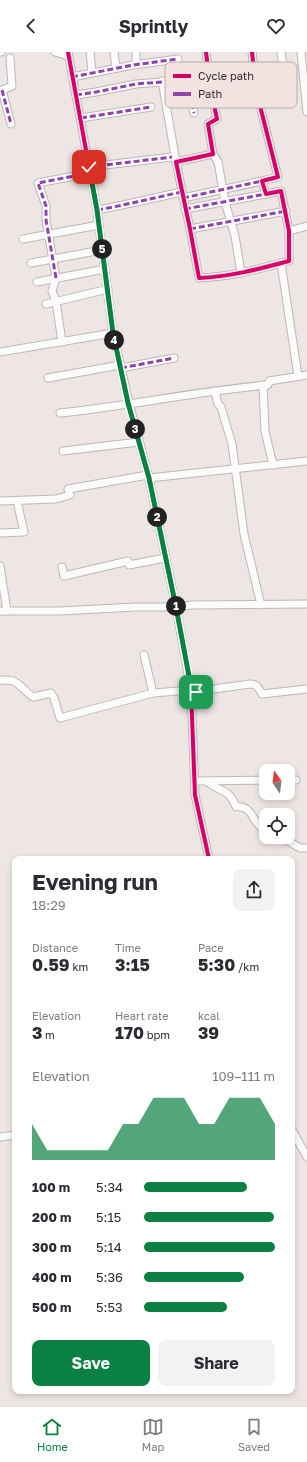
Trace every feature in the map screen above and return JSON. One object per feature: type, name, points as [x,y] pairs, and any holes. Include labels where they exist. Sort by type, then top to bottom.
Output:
[{"type":"street","points":[[55,52],[68,54],[97,210],[113,333],[128,403],[148,476],[192,690],[195,795],[208,856]]},
{"type":"street","points":[[90,52],[92,72]]},
{"type":"street","points":[[114,52],[116,68]]},
{"type":"street","points":[[136,52],[136,64]]},
{"type":"street","points":[[72,76],[136,64],[175,60],[172,52]]},
{"type":"street","points":[[206,52],[207,62]]},
{"type":"street","points":[[252,52],[253,62]]},
{"type":"street","points":[[281,52],[282,62]]},
{"type":"street","points":[[301,52],[307,112]]},
{"type":"street","points":[[10,58],[12,86],[1,91],[11,124]]},
{"type":"street","points":[[162,81],[165,100]]},
{"type":"street","points":[[76,95],[136,84],[165,81]]},
{"type":"street","points":[[81,118],[151,107]]},
{"type":"street","points":[[166,108],[174,159],[186,209],[199,278],[241,273],[288,261],[289,231],[281,191],[186,209]]},
{"type":"street","points":[[193,108],[194,113]]},
{"type":"street","points":[[215,108],[217,119],[208,124],[213,154],[218,162],[222,190],[235,236],[241,273]]},
{"type":"street","points":[[97,210],[138,203],[147,199],[222,190],[278,177],[261,108]]},
{"type":"street","points":[[62,342],[56,301],[52,291],[56,278],[46,206],[38,183],[90,170],[213,154]]},
{"type":"street","points":[[262,181],[266,194]]},
{"type":"street","points":[[190,229],[286,211]]},
{"type":"street","points":[[23,239],[99,225]]},
{"type":"street","points":[[289,231],[307,226]]},
{"type":"street","points":[[30,263],[102,250]]},
{"type":"street","points":[[282,263],[298,376]]},
{"type":"street","points":[[37,282],[105,269]]},
{"type":"street","points":[[46,304],[108,289]]},
{"type":"street","points":[[0,352],[113,333]]},
{"type":"street","points":[[48,378],[174,358]]},
{"type":"street","points":[[60,413],[263,385],[268,384],[268,381],[307,375]]},
{"type":"street","points":[[263,385],[265,431],[273,465]]},
{"type":"street","points":[[215,391],[232,444],[244,534],[261,605]]},
{"type":"street","points":[[63,451],[139,442]]},
{"type":"street","points":[[0,502],[56,499],[70,495],[68,490],[148,476],[235,469],[307,461]]},
{"type":"street","points":[[0,533],[24,532],[17,500]]},
{"type":"street","points":[[62,567],[64,576],[128,561],[129,565],[165,558]]},
{"type":"street","points":[[0,566],[4,612],[176,607],[192,605],[307,604]]},
{"type":"street","points":[[144,655],[153,693]]},
{"type":"street","points":[[0,680],[17,682],[26,693],[33,697],[50,693],[54,698],[60,718],[153,693],[245,684],[255,684],[258,686],[262,694],[307,689]]},
{"type":"street","points":[[194,781],[259,780]]},
{"type":"street","points":[[206,781],[215,788],[229,794],[233,798],[236,807],[242,806],[250,811],[254,821],[259,826]]},
{"type":"street","points":[[293,844],[300,848],[307,848]]},
{"type":"street","points":[[0,1137],[12,1135]]},
{"type":"street","points":[[295,1135],[307,1157]]},
{"type":"marked path","points":[[72,77],[133,65],[178,59]]},
{"type":"marked path","points":[[76,95],[136,84],[165,82]]},
{"type":"marked path","points":[[2,90],[11,124]]},
{"type":"marked path","points":[[81,118],[151,107]]},
{"type":"marked path","points":[[193,108],[194,113]]},
{"type":"marked path","points":[[89,167],[172,157]]},
{"type":"marked path","points":[[56,278],[46,220],[46,206],[38,183],[90,173]]},
{"type":"marked path","points":[[183,198],[262,181]]},
{"type":"marked path","points":[[97,210],[182,192]]},
{"type":"marked path","points":[[185,209],[266,194]]},
{"type":"marked path","points":[[190,229],[286,211]]},
{"type":"marked path","points":[[121,368],[174,358]]},
{"type":"cycle path","points":[[68,52],[97,210],[113,333],[129,403],[149,478],[176,607],[191,690],[195,795],[208,856]]},
{"type":"cycle path","points":[[206,52],[207,62]]},
{"type":"cycle path","points":[[252,52],[253,62]]},
{"type":"cycle path","points":[[215,108],[217,119],[208,124],[213,154],[176,162],[199,278],[255,270],[289,261],[289,231],[281,191],[266,194],[262,181],[278,177],[261,108]]},
{"type":"route","points":[[89,167],[97,210],[113,333],[128,403],[149,478],[192,692],[196,692]]}]
